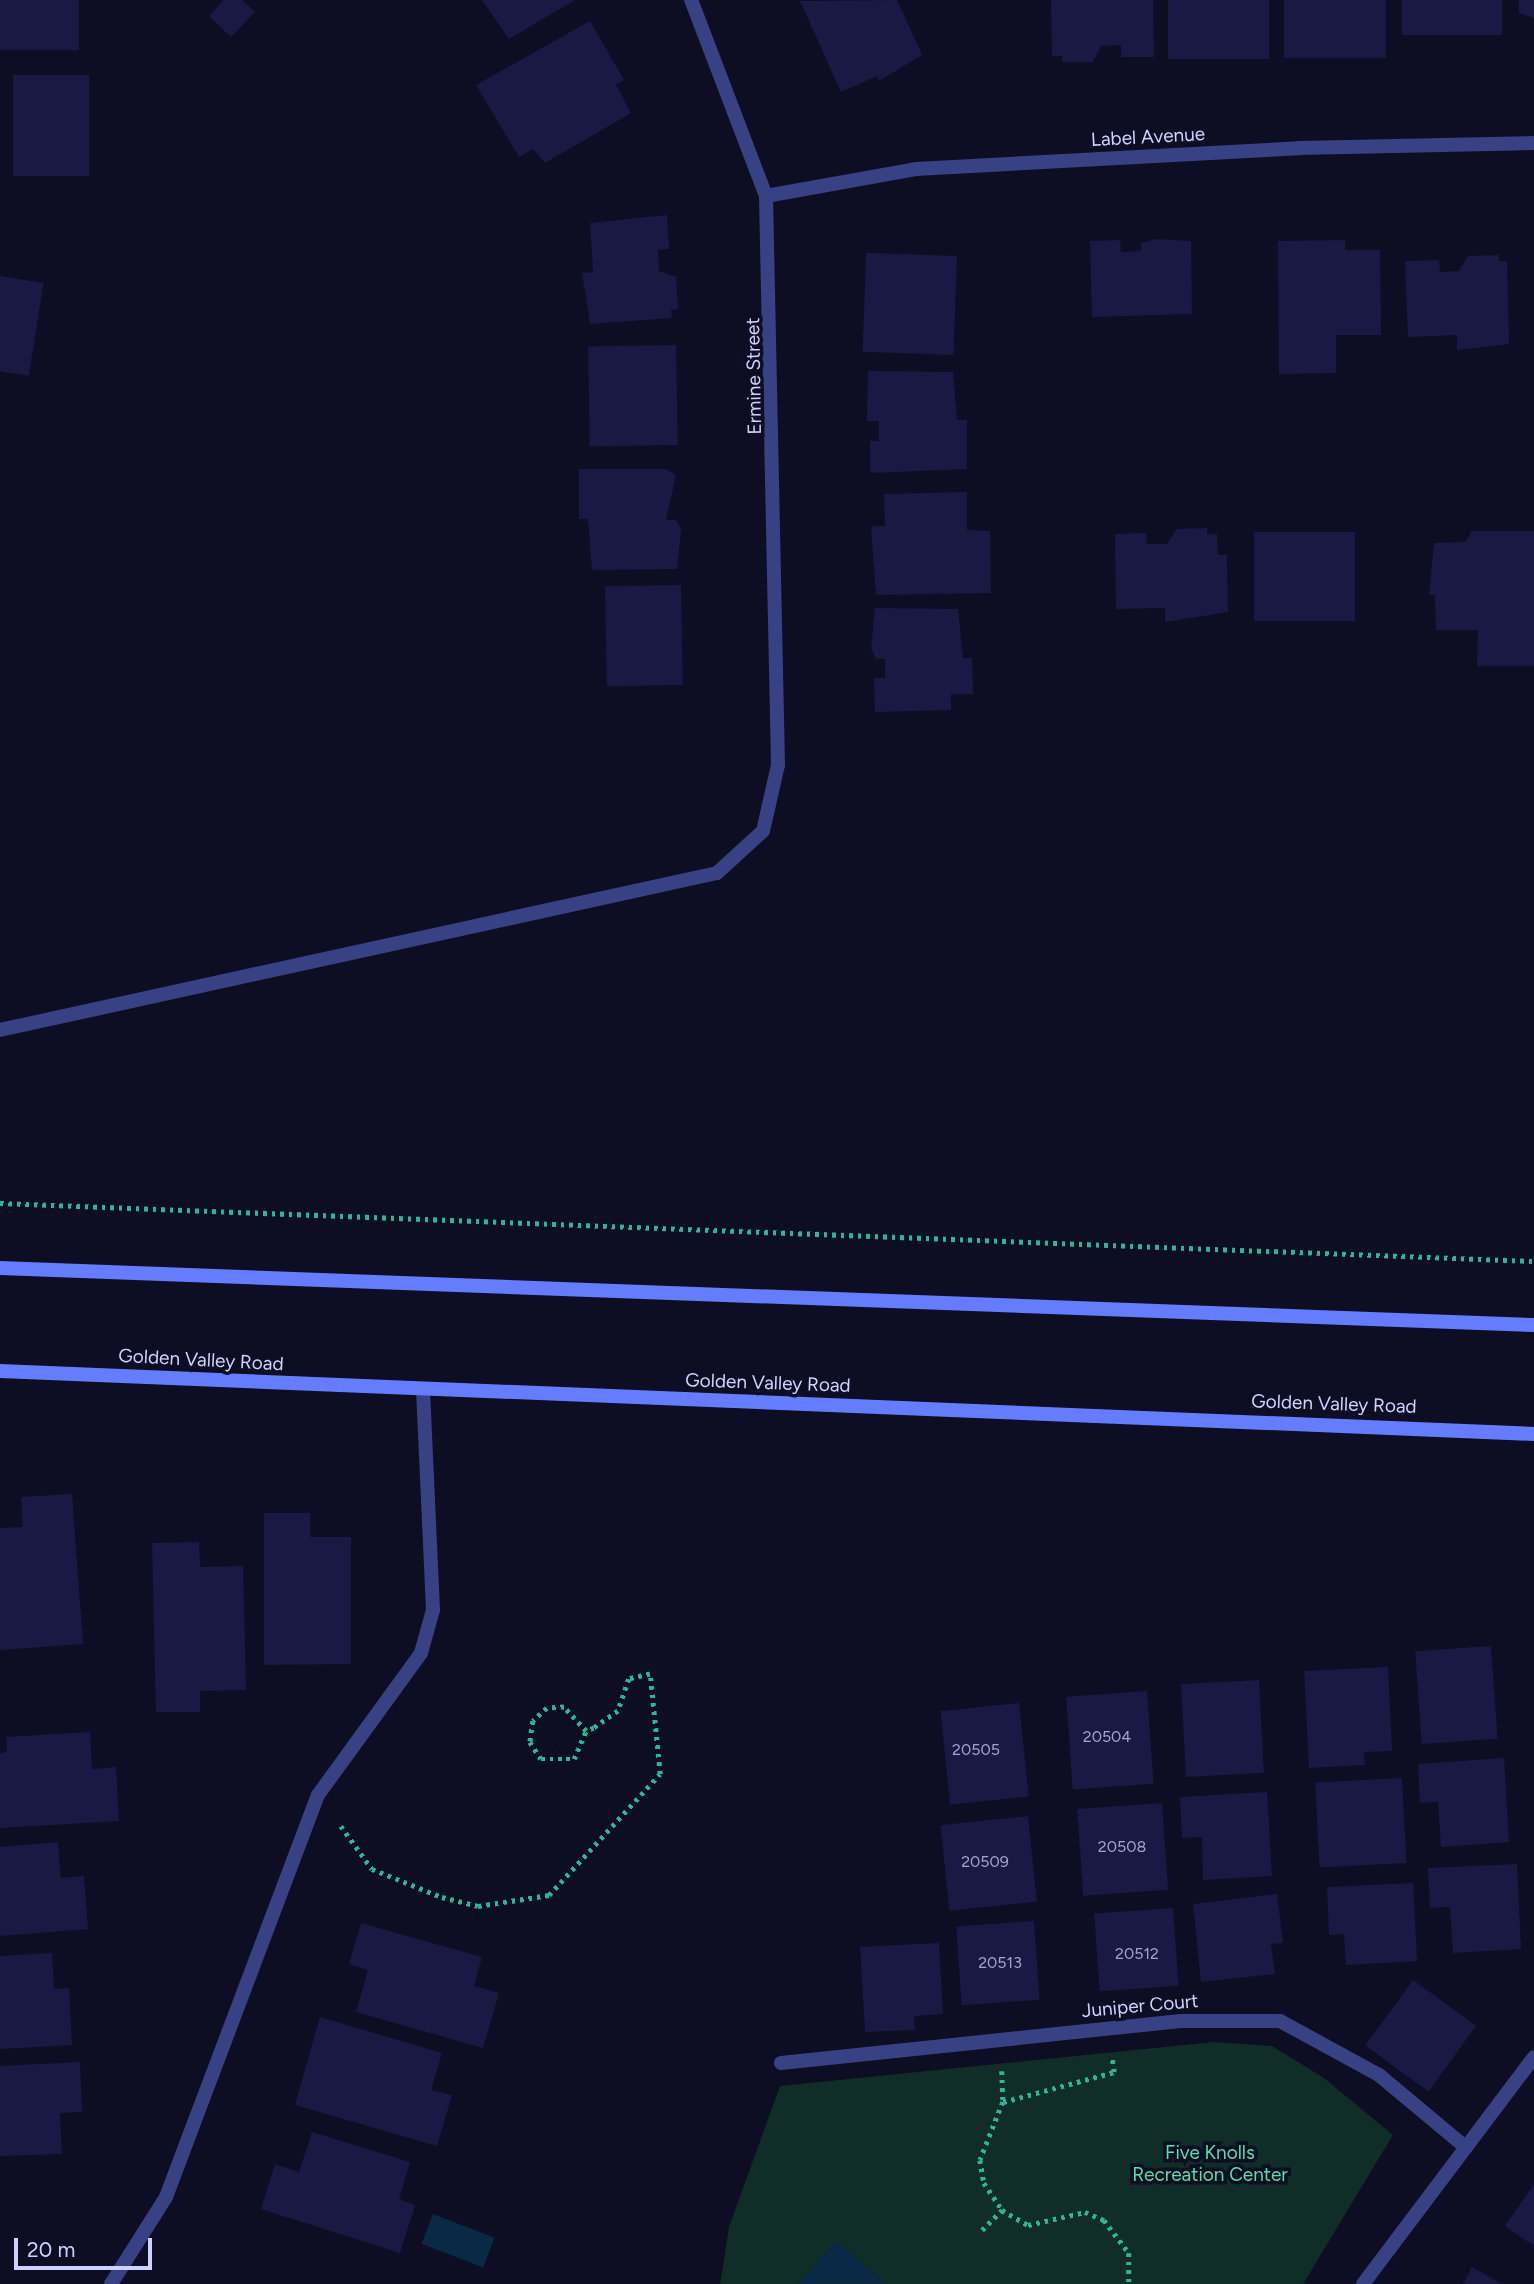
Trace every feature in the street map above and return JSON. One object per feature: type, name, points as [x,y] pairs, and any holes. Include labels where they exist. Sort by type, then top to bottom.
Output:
[{"type":"main road","points":[[0,1268],[1534,1325]]},
{"type":"main road","name":"Golden Valley Road","points":[[0,1371],[1534,1434]]},
{"type":"street","name":"Ermine Street","points":[[0,1030],[717,873],[763,831],[778,765],[766,196],[691,0]]},
{"type":"street","name":"Label Avenue","points":[[766,196],[916,169],[1299,148],[1534,144]]},
{"type":"street","points":[[111,2284],[166,2197],[317,1795],[421,1653],[433,1610],[423,1390]]},
{"type":"street","name":"Juniper Court","points":[[781,2063],[1109,2028],[1240,2017],[1280,2021],[1378,2075],[1463,2145]]},
{"type":"street","points":[[1363,2284],[1463,2145],[1534,2057]]},
{"type":"path","points":[[0,1203],[1534,1261]]},
{"type":"path","points":[[317,1795],[372,1869],[478,1906],[549,1895],[660,1774],[650,1674],[629,1679],[618,1711],[586,1731]]},
{"type":"path","points":[[564,1707],[586,1731],[584,1746],[566,1760],[541,1759],[530,1742],[533,1721],[547,1708],[564,1707]]},
{"type":"path","points":[[1003,2102],[1114,2072],[1109,2028]]},
{"type":"path","points":[[998,2040],[1003,2102],[980,2160],[984,2183],[1002,2210],[1028,2225],[1086,2212],[1104,2220],[1129,2253],[1129,2284]]},
{"type":"path","points":[[982,2230],[1002,2210]]},
{"type":"green space","name":"Five Knolls Recreation Center","points":[[1214,2042],[1272,2046],[1324,2078],[1393,2135],[1303,2284],[720,2284],[729,2227],[780,2086]]},
{"type":"water","points":[[433,2214],[495,2238],[483,2268],[422,2244]]},
{"type":"water","points":[[837,2241],[885,2283],[798,2284]]},
{"type":"building","points":[[0,0],[79,0],[79,50],[0,50]]},
{"type":"building","points":[[224,0],[242,0],[255,12],[231,37],[209,16]]},
{"type":"building","points":[[482,0],[575,0],[509,39]]},
{"type":"building","points":[[897,0],[922,55],[879,81],[877,76],[841,92],[800,1]]},
{"type":"building","points":[[1051,0],[1153,0],[1154,57],[1121,57],[1121,45],[1101,46],[1093,62],[1062,62],[1062,56],[1052,56]]},
{"type":"building","points":[[1168,0],[1269,0],[1269,59],[1168,59]]},
{"type":"building","points":[[1284,0],[1386,0],[1386,58],[1284,58]]},
{"type":"building","points":[[1402,0],[1502,0],[1502,35],[1402,35]]},
{"type":"building","points":[[1519,0],[1534,0],[1534,18],[1519,13]]},
{"type":"building","points":[[590,21],[624,80],[616,85],[631,113],[545,163],[533,149],[519,157],[476,85]]},
{"type":"building","points":[[13,75],[89,75],[89,176],[13,176]]},
{"type":"building","points":[[667,215],[669,249],[658,250],[659,271],[676,277],[678,309],[671,310],[672,318],[590,324],[582,273],[593,272],[590,223]]},
{"type":"building","points":[[1156,239],[1191,241],[1192,314],[1092,317],[1090,241],[1120,240],[1121,252],[1141,251],[1141,243]]},
{"type":"building","points":[[1345,240],[1345,250],[1380,250],[1381,335],[1336,335],[1336,373],[1279,374],[1278,241]]},
{"type":"building","points":[[866,253],[957,256],[954,355],[863,352]]},
{"type":"building","points":[[1499,255],[1499,261],[1507,261],[1509,344],[1457,350],[1457,335],[1408,337],[1405,261],[1439,260],[1440,272],[1459,271],[1468,256]]},
{"type":"building","points":[[0,276],[43,283],[29,376],[0,371]]},
{"type":"building","points":[[676,345],[678,445],[590,447],[588,347]]},
{"type":"building","points":[[868,371],[953,372],[957,420],[967,420],[967,469],[870,473],[870,441],[879,441],[879,421],[867,421]]},
{"type":"building","points":[[579,469],[666,469],[676,475],[666,520],[676,520],[681,529],[677,569],[592,570],[588,519],[579,519]]},
{"type":"building","points":[[967,492],[967,530],[990,531],[991,593],[876,595],[871,526],[885,526],[884,494]]},
{"type":"building","points":[[1207,528],[1207,534],[1217,534],[1218,555],[1227,555],[1228,612],[1165,622],[1165,608],[1116,609],[1115,534],[1146,533],[1147,544],[1167,544],[1177,529]]},
{"type":"building","points":[[1472,531],[1534,531],[1534,666],[1477,666],[1478,630],[1436,630],[1435,595],[1429,595],[1434,543],[1465,542]]},
{"type":"building","points":[[1254,532],[1355,532],[1355,621],[1254,621]]},
{"type":"building","points":[[681,585],[683,685],[607,686],[605,586]]},
{"type":"building","points":[[875,608],[958,609],[963,658],[972,658],[973,694],[951,694],[951,710],[875,712],[874,678],[885,678],[885,659],[876,659],[871,649]]},
{"type":"building","points":[[72,1494],[83,1644],[0,1650],[0,1528],[23,1527],[21,1497]]},
{"type":"building","points":[[264,1513],[310,1513],[310,1537],[351,1537],[351,1664],[264,1665]]},
{"type":"building","points":[[199,1542],[200,1567],[243,1566],[246,1690],[200,1691],[200,1712],[156,1712],[152,1543]]},
{"type":"building","points":[[1491,1646],[1497,1739],[1422,1744],[1415,1651]]},
{"type":"building","points":[[1388,1667],[1392,1751],[1364,1752],[1365,1765],[1309,1768],[1304,1671]]},
{"type":"building","points":[[1259,1680],[1264,1773],[1186,1777],[1181,1684]]},
{"type":"building","points":[[1147,1691],[1153,1784],[1073,1789],[1066,1697]]},
{"type":"building","points":[[1019,1703],[1029,1796],[950,1805],[940,1711]]},
{"type":"building","points":[[90,1732],[92,1769],[116,1767],[119,1821],[0,1828],[0,1753],[7,1752],[6,1737]]},
{"type":"building","points":[[1504,1758],[1509,1842],[1441,1847],[1438,1802],[1420,1803],[1418,1764]]},
{"type":"building","points":[[1402,1778],[1406,1863],[1320,1867],[1315,1783]]},
{"type":"building","points":[[1267,1792],[1272,1876],[1203,1880],[1202,1837],[1182,1838],[1180,1797]]},
{"type":"building","points":[[1162,1803],[1168,1890],[1083,1896],[1077,1809]]},
{"type":"building","points":[[1028,1816],[1037,1902],[949,1911],[940,1825]]},
{"type":"building","points":[[58,1842],[61,1878],[84,1876],[88,1929],[0,1936],[0,1847]]},
{"type":"building","points":[[1517,1864],[1521,1949],[1453,1953],[1450,1907],[1430,1908],[1428,1868]]},
{"type":"building","points":[[1413,1883],[1417,1961],[1346,1965],[1344,1934],[1329,1935],[1327,1887]]},
{"type":"building","points":[[1277,1894],[1283,1943],[1271,1944],[1275,1974],[1201,1982],[1193,1904]]},
{"type":"building","points":[[1173,1908],[1178,1986],[1100,1991],[1094,1914]]},
{"type":"building","points":[[1034,1921],[1040,2000],[962,2005],[956,1926]]},
{"type":"building","points":[[361,1923],[482,1957],[474,1986],[499,1993],[483,2048],[356,2012],[368,1970],[349,1964]]},
{"type":"building","points":[[939,1943],[943,2014],[914,2016],[915,2030],[865,2032],[860,1947]]},
{"type":"building","points":[[52,1953],[54,1989],[69,1988],[72,2045],[0,2049],[0,1956]]},
{"type":"building","points":[[1413,1980],[1476,2026],[1428,2091],[1365,2046]]},
{"type":"building","points":[[320,2017],[442,2053],[431,2090],[452,2095],[437,2146],[295,2105]]},
{"type":"building","points":[[80,2062],[82,2112],[60,2113],[62,2154],[0,2156],[0,2066]]},
{"type":"building","points":[[312,2132],[410,2162],[399,2199],[415,2205],[400,2253],[261,2209],[275,2164],[299,2172]]},
{"type":"building","points":[[1534,2184],[1534,2246],[1505,2226]]},
{"type":"building","points":[[1472,2267],[1502,2284],[1463,2284]]}]
